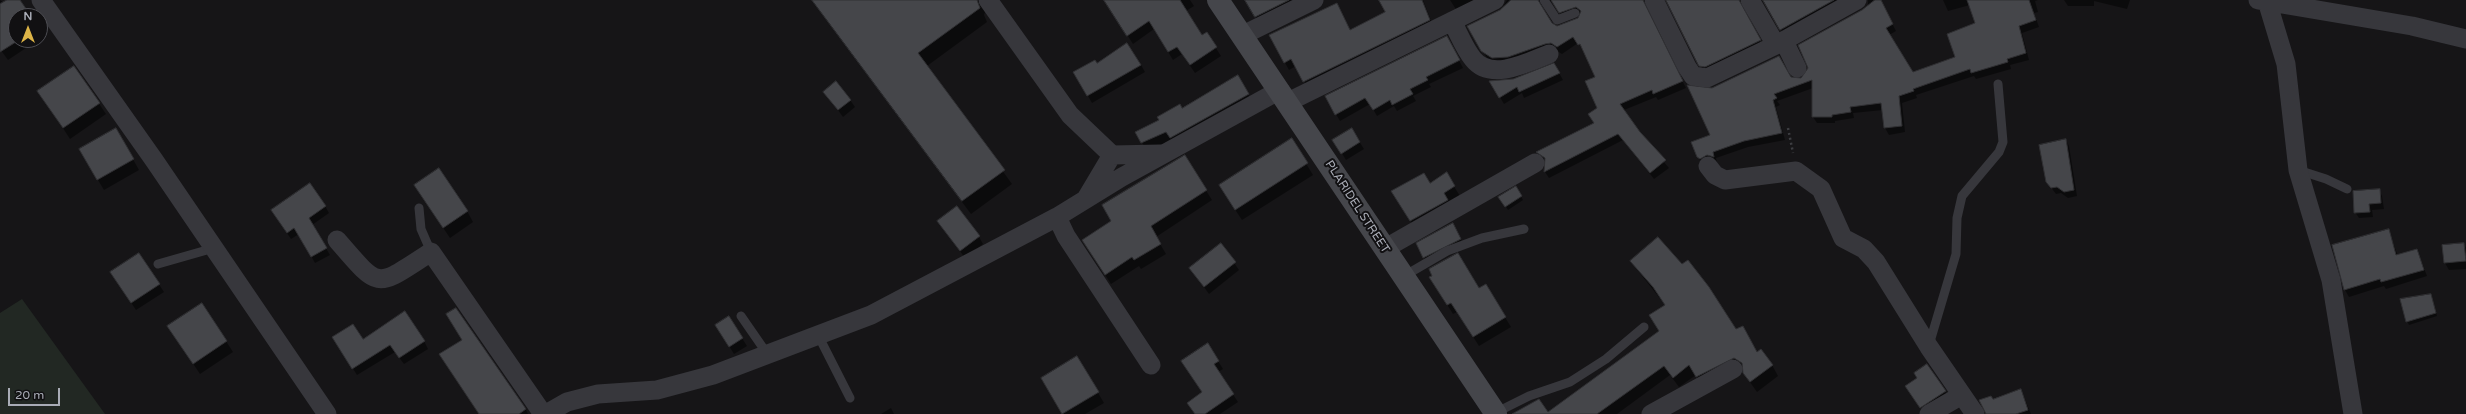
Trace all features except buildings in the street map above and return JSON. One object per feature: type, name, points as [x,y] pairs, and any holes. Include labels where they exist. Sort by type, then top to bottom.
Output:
[{"type":"street","points":[[41,0],[214,248],[327,414]]},
{"type":"street","points":[[988,0],[1070,115],[1112,155],[1166,154]]},
{"type":"street","name":"PLARIDEL STREET","points":[[1218,0],[1284,96],[1402,277],[1495,413]]},
{"type":"street","points":[[1243,35],[1314,0]]},
{"type":"street","points":[[546,414],[567,402],[598,394],[657,390],[713,375],[871,315],[1057,217],[1166,154],[1284,96],[1389,50],[1495,0]]},
{"type":"street","points":[[1654,0],[1687,67],[1693,76],[1707,78],[1780,43],[1857,0]]},
{"type":"street","points":[[1750,0],[1797,68]]},
{"type":"street","points":[[2262,1],[2412,26],[2466,39]]},
{"type":"street","points":[[2262,1],[2286,64],[2298,170],[2331,280],[2353,414]]},
{"type":"street","points":[[1452,21],[1474,61],[1486,68],[1515,67],[1549,54]]},
{"type":"street","points":[[1085,200],[1112,155]]},
{"type":"street","points":[[1384,249],[1536,164]]},
{"type":"street","points":[[1708,166],[1715,175],[1724,180],[1796,171],[1821,189],[1843,238],[1864,249],[1876,262],[1929,347],[1975,414]]},
{"type":"street","points":[[1057,217],[1066,236],[1151,365]]},
{"type":"street","points":[[338,240],[366,274],[378,280],[390,278],[431,252],[543,414]]},
{"type":"street","points":[[410,266],[448,276]]},
{"type":"street","points":[[1651,414],[1733,369]]},
{"type":"street","points":[[1929,414],[1962,395]]},
{"type":"lane","points":[[1544,0],[1557,20],[1575,13]]},
{"type":"lane","points":[[1929,347],[1956,254],[1957,218],[1962,196],[1999,152],[2003,142],[1998,84]]},
{"type":"lane","points":[[2298,170],[2326,179],[2347,189]]},
{"type":"lane","points":[[419,208],[421,229],[431,252]]},
{"type":"lane","points":[[1402,277],[1447,252],[1482,238],[1524,230]]},
{"type":"lane","points":[[158,264],[214,248]]},
{"type":"lane","points":[[740,316],[768,354]]},
{"type":"lane","points":[[1495,413],[1529,396],[1570,382],[1606,359],[1644,327]]},
{"type":"lane","points":[[818,335],[850,398]]},
{"type":"path","points":[[1788,128],[1796,171]]},
{"type":"shaded area","points":[[22,299],[105,414],[0,414],[0,313]]}]
